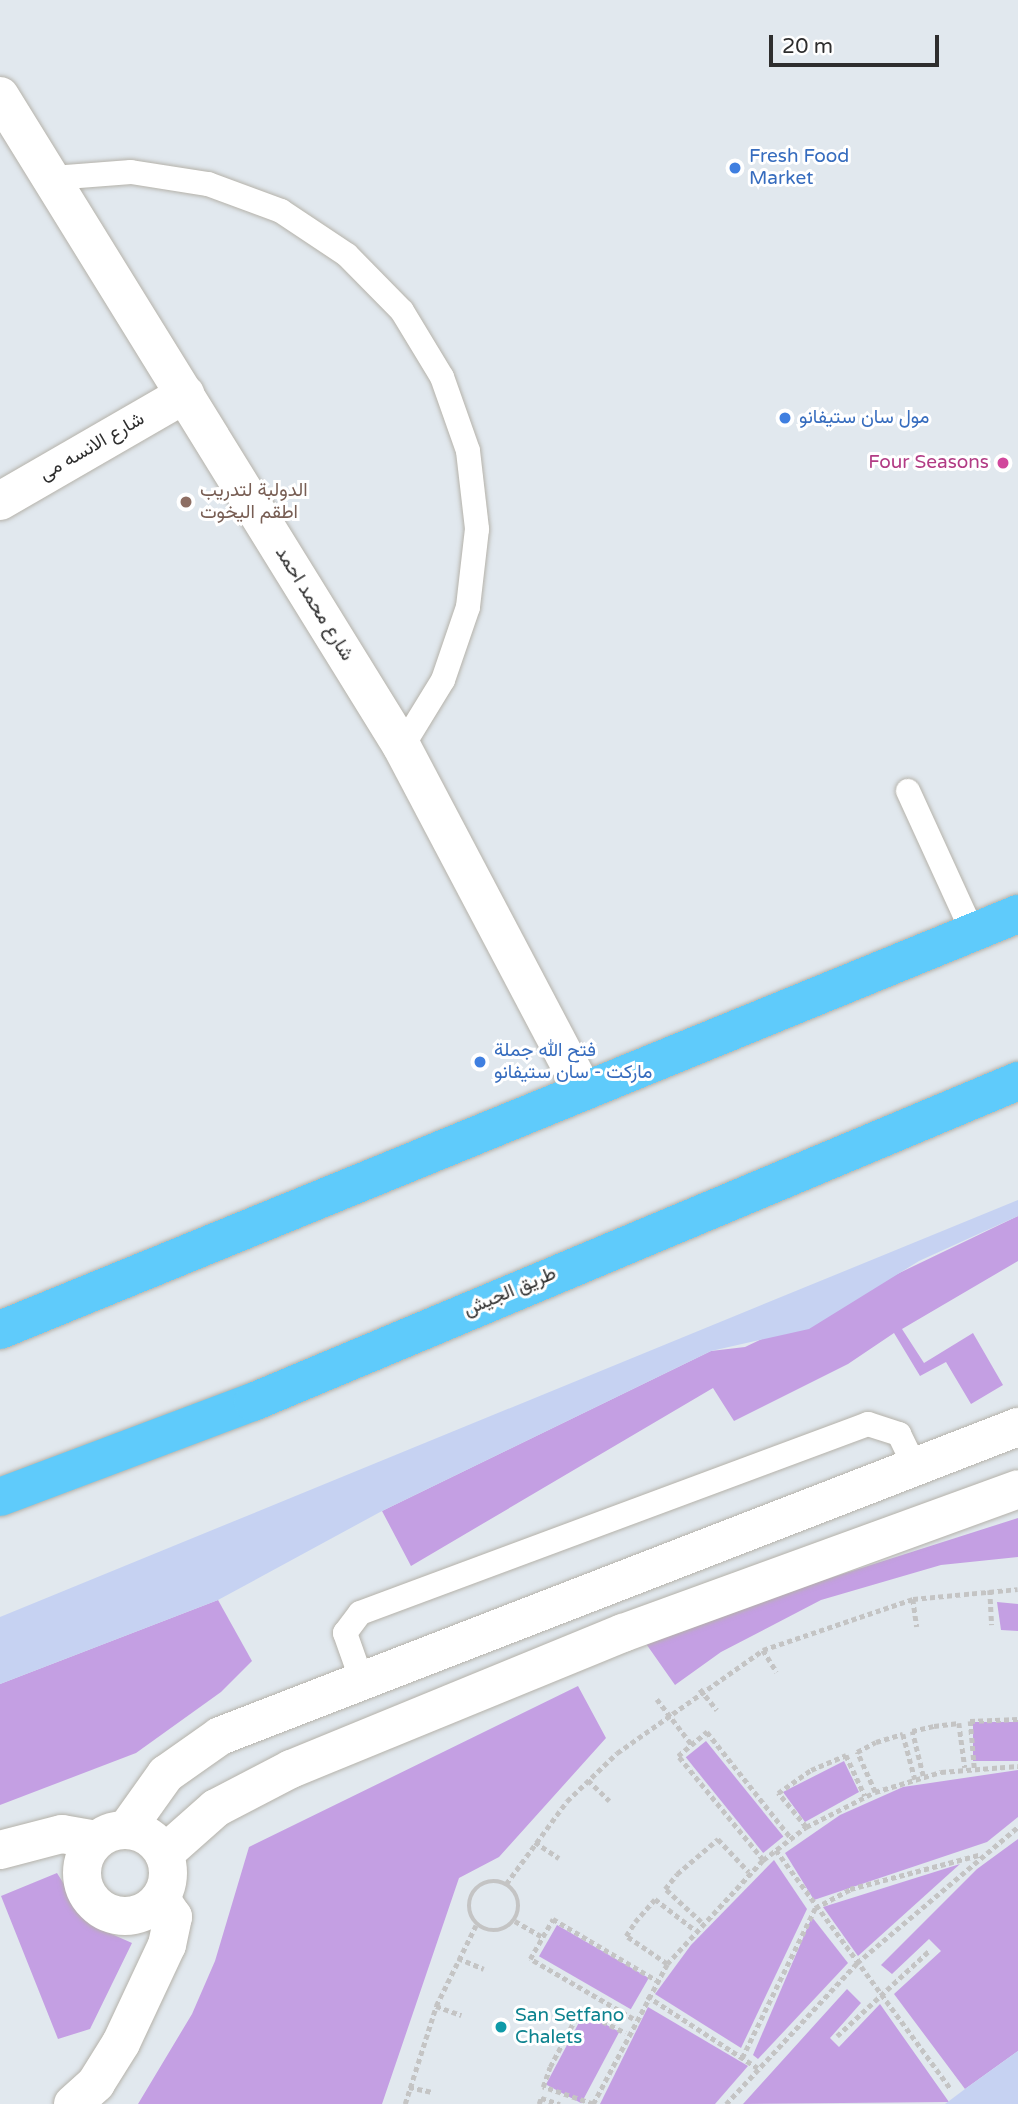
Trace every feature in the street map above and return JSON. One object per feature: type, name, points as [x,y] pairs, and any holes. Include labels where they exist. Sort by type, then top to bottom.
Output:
[{"type":"highway","points":[[0,1329],[342,1194],[582,1089],[1018,914]]},
{"type":"highway","name":"طريق الجيش","points":[[0,1497],[253,1402],[1018,1081]]},
{"type":"street","name":"شارع محمد احمد","points":[[0,96],[402,747],[582,1089]]},
{"type":"street","name":"شارع الانسه مى","points":[[0,501],[185,394]]},
{"type":"street","points":[[0,1850],[62,1833],[111,1835],[141,1832],[164,1854],[167,1885],[161,1899],[134,1916],[117,1916],[90,1900],[81,1868],[111,1835],[147,1794],[191,1753],[362,1681],[1018,1427]]},
{"type":"street","points":[[164,1854],[216,1808],[291,1769],[623,1633],[1018,1489]]},
{"type":"street","points":[[73,2104],[96,2083],[121,2043],[167,1945],[173,1917],[161,1899]]},
{"type":"lane","points":[[53,178],[144,174],[208,184],[281,211],[347,255],[402,311],[442,377],[464,439],[477,529],[468,607],[443,680],[402,747]]},
{"type":"lane","points":[[908,791],[972,931]]},
{"type":"lane","points":[[362,1681],[345,1633],[360,1613],[868,1424],[899,1434],[915,1467]]},
{"type":"path","points":[[506,1884],[535,1842],[587,1780],[667,1712],[763,1650],[913,1599],[1018,1589]]},
{"type":"path","points":[[990,1590],[992,1625]]},
{"type":"path","points":[[913,1599],[917,1627]]},
{"type":"path","points":[[763,1650],[777,1672]]},
{"type":"path","points":[[700,1689],[717,1710]]},
{"type":"path","points":[[657,1699],[692,1745]]},
{"type":"path","points":[[974,1768],[970,1721],[1018,1719]]},
{"type":"path","points":[[923,1776],[912,1731],[934,1726],[959,1723],[965,1768]]},
{"type":"path","points":[[763,1860],[678,1756],[707,1732],[791,1838]]},
{"type":"path","points":[[875,1791],[857,1752],[876,1742],[903,1734],[915,1779]]},
{"type":"path","points":[[806,1827],[778,1793],[811,1770],[846,1755],[865,1796]]},
{"type":"path","points":[[626,2033],[580,2010],[550,2067],[543,2087],[593,2104],[633,2019],[667,1964],[701,1922],[749,1872],[806,1827],[875,1791],[923,1776],[965,1768],[1018,1766]]},
{"type":"path","points":[[587,1780],[610,1801]]},
{"type":"path","points":[[726,2104],[857,1964],[983,1854],[1018,1827]]},
{"type":"path","points":[[701,1922],[664,1889],[677,1874],[718,1839],[749,1872]]},
{"type":"path","points":[[535,1842],[559,1858]]},
{"type":"path","points":[[776,1850],[815,1908],[950,2088]]},
{"type":"path","points":[[743,2058],[815,1908],[850,1888],[983,1854]]},
{"type":"path","points":[[405,2104],[436,2006],[475,1925],[471,1895],[490,1881],[506,1884],[519,1903],[515,1921],[500,1931],[475,1925]]},
{"type":"path","points":[[667,1964],[626,1936],[635,1922],[655,1899],[695,1930]]},
{"type":"path","points":[[633,2019],[530,1959],[553,1919],[656,1980]]},
{"type":"path","points":[[515,1921],[543,1937]]},
{"type":"path","points":[[837,2036],[930,1950]]},
{"type":"path","points":[[458,1958],[484,1969]]},
{"type":"path","points":[[647,1996],[758,2068]]},
{"type":"path","points":[[436,2006],[461,2015]]},
{"type":"path","points":[[409,2087],[433,2092]]},
{"type":"path","points":[[539,2104],[541,2098],[560,2104]]},
{"type":"shaded area","points":[[1018,1216],[1018,1261],[902,1329],[924,1363],[973,1333],[1003,1385],[971,1404],[946,1362],[920,1376],[894,1333],[848,1364],[734,1421],[713,1388],[411,1566],[382,1511],[711,1351],[745,1347]]},
{"type":"shaded area","points":[[1018,1518],[1018,1557],[941,1565],[821,1600],[721,1652],[675,1685],[642,1638]]},
{"type":"shaded area","points":[[218,1600],[252,1661],[221,1692],[136,1753],[0,1805],[0,1684]]},
{"type":"shaded area","points":[[997,1602],[1018,1604],[1018,1631],[1001,1630]]},
{"type":"shaded area","points":[[578,1686],[606,1738],[499,1857],[459,1878],[382,2104],[138,2104],[192,2014],[215,1961],[249,1847]]},
{"type":"shaded area","points":[[973,1722],[1018,1722],[1018,1761],[973,1761]]},
{"type":"shaded area","points":[[706,1741],[783,1837],[763,1853],[686,1757]]},
{"type":"shaded area","points":[[844,1761],[859,1792],[805,1822],[783,1792]]},
{"type":"shaded area","points":[[1018,1770],[1018,1817],[987,1842],[814,1900],[785,1853],[840,1815],[903,1787]]},
{"type":"shaded area","points":[[1018,1839],[1018,2051],[965,2089],[894,1994],[941,1951],[929,1939],[892,1974],[881,1965],[977,1869]]},
{"type":"shaded area","points":[[774,1860],[807,1909],[741,2048],[655,1994],[691,1945]]},
{"type":"shaded area","points":[[960,1864],[858,1956],[823,1907]]},
{"type":"shaded area","points":[[57,1873],[89,1924],[132,1943],[90,2029],[58,2039],[1,1896]]},
{"type":"shaded area","points":[[812,1917],[848,1963],[758,2059],[753,2055]]},
{"type":"shaded area","points":[[557,1925],[649,1978],[631,2009],[539,1956]]},
{"type":"shaded area","points":[[847,1989],[861,2003],[830,2038],[839,2047],[880,2004],[949,2102],[743,2104]]},
{"type":"shaded area","points":[[648,2007],[748,2066],[715,2104],[600,2104]]},
{"type":"shaded area","points":[[584,2013],[619,2032],[581,2103],[546,2085]]},
{"type":"sand","points":[[1018,1200],[1018,1216],[919,1261],[809,1329],[711,1351],[382,1511],[218,1600],[0,1684],[0,1617]]},
{"type":"sand","points":[[1018,2051],[1018,2104],[945,2104],[965,2089]]},
{"type":"place","name":"Fresh Food Market","points":[[735,168]]},
{"type":"place","name":"مول سان ستيفانو","points":[[785,418]]},
{"type":"place","name":"Four Seasons","points":[[1003,463]]},
{"type":"place","name":"الدولبة لتدريب اطقم اليخوت","points":[[186,502]]},
{"type":"place","name":"فتح الله جملة ماركت - سان ستيفانو","points":[[480,1062]]},
{"type":"place","name":"San Setfano Chalets","points":[[501,2027]]}]
